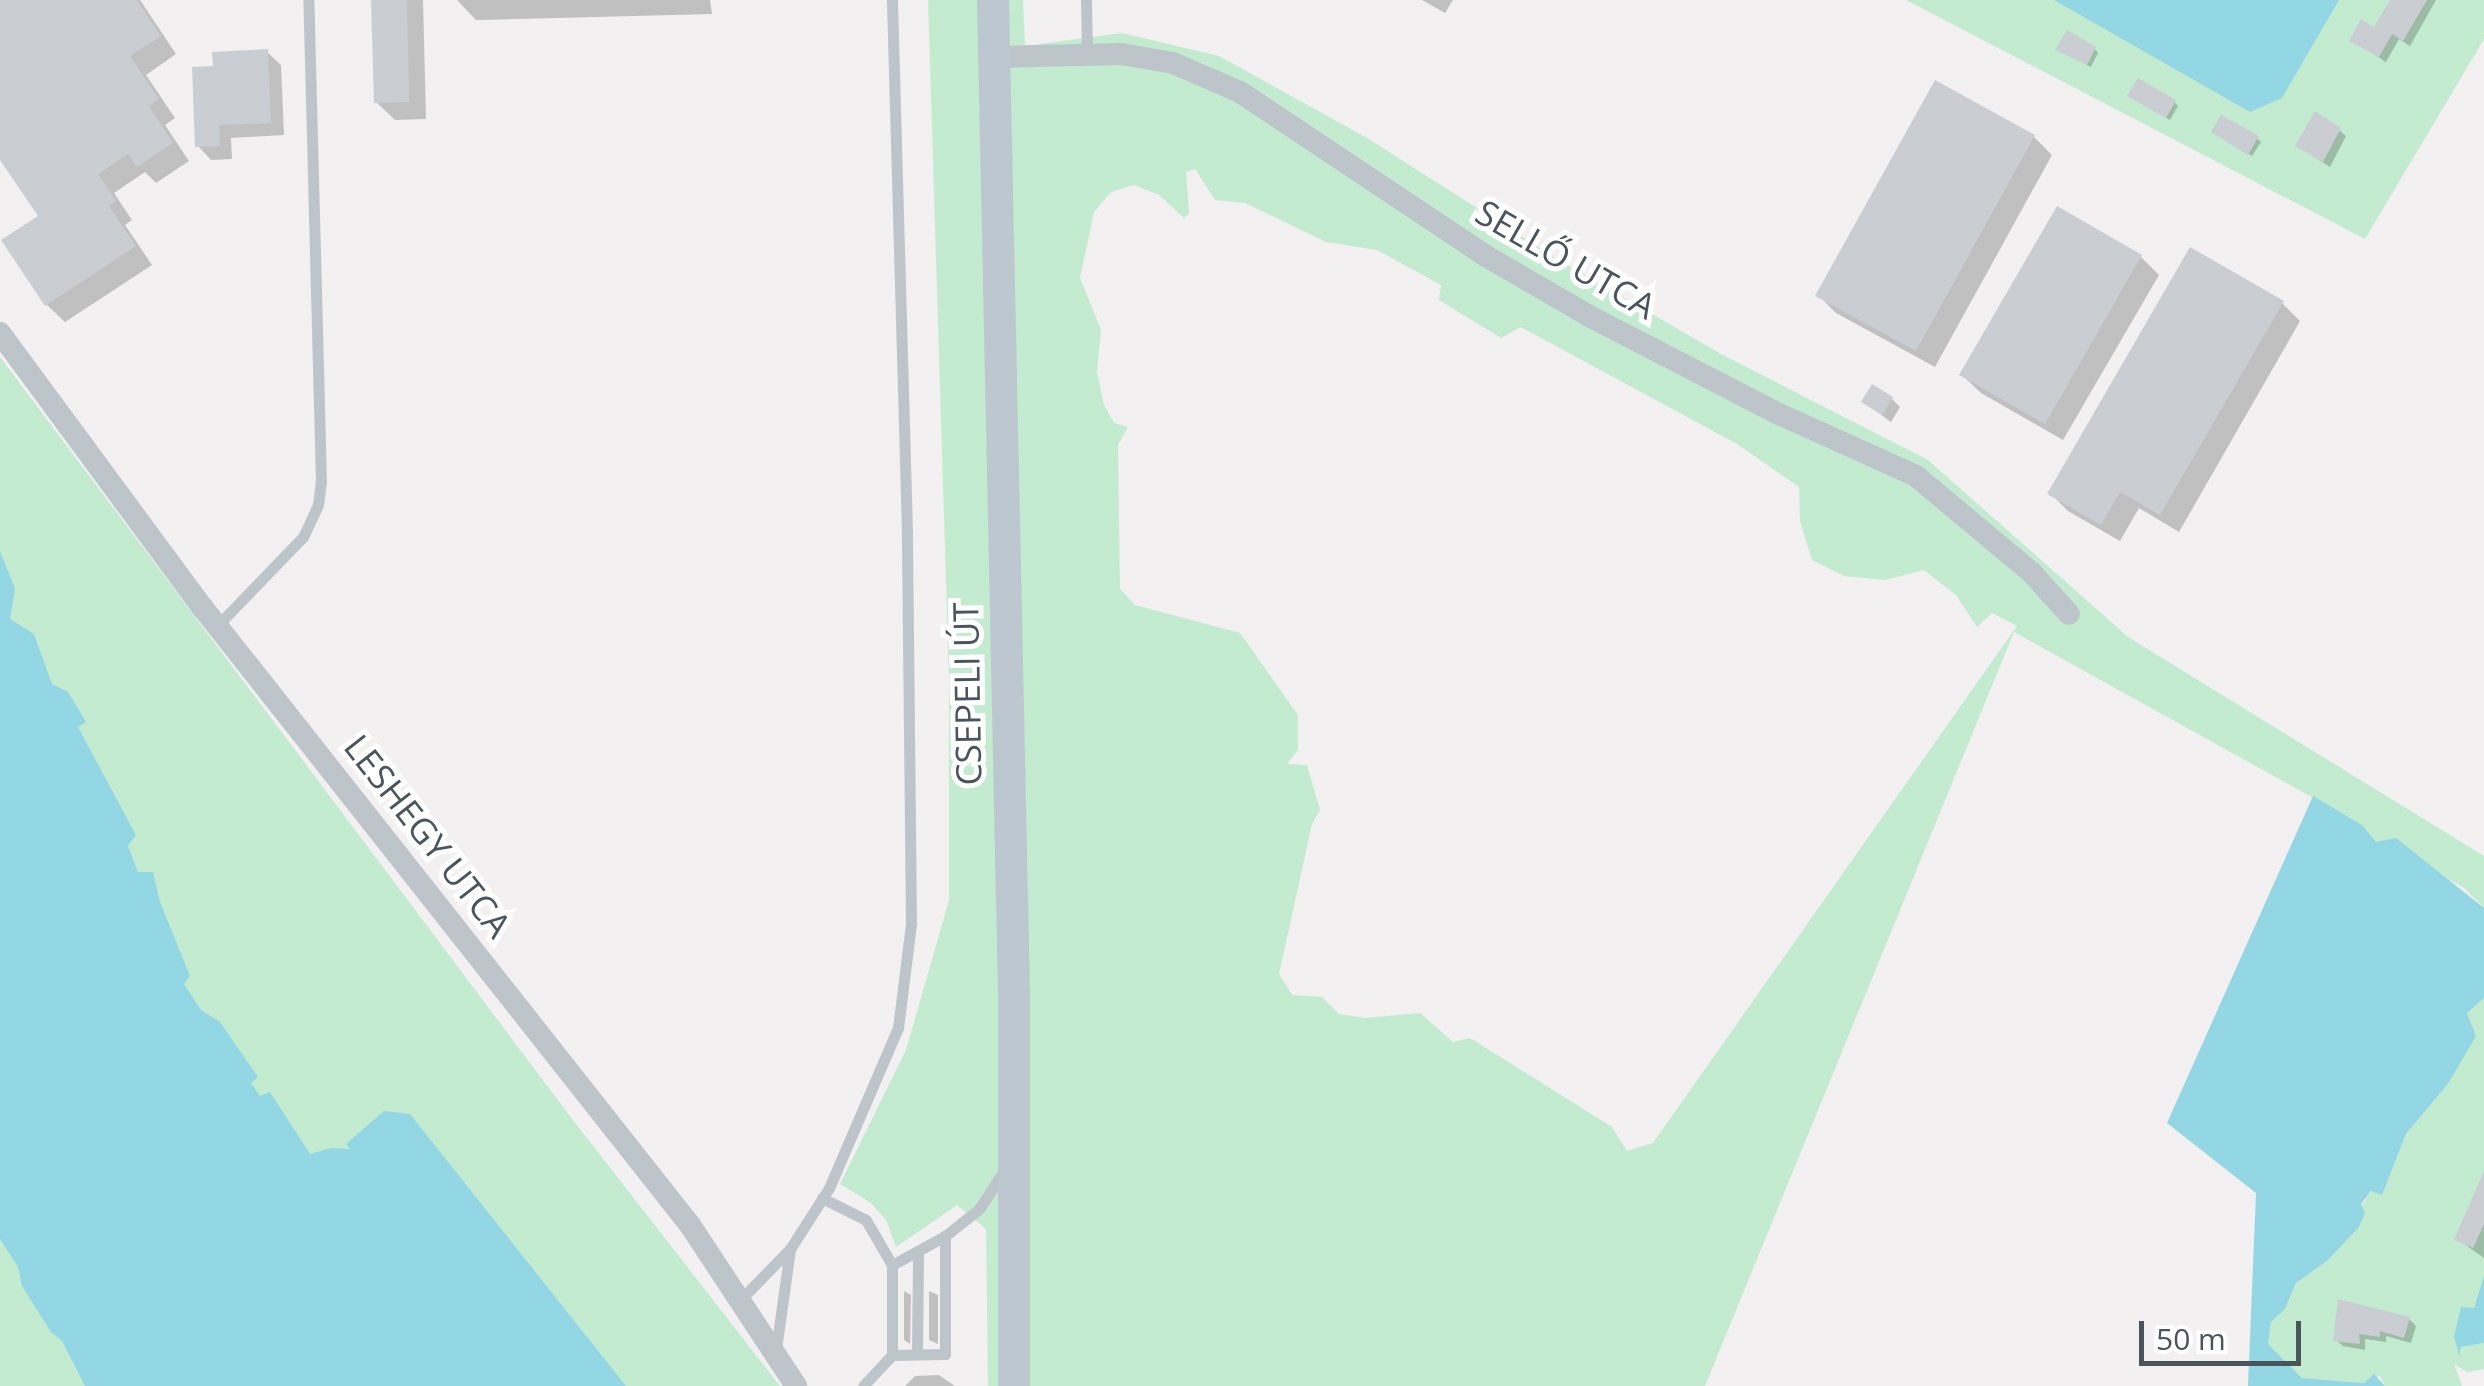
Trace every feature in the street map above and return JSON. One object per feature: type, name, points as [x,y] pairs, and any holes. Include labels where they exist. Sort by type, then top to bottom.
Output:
[{"type":"street","name":"CSEPELI ÚT","points":[[993,0],[1014,974],[1014,1386]]},
{"type":"street","name":"SELLŐ UTCA","points":[[994,57],[1087,53],[1173,63],[1206,74],[1240,92],[1486,256],[1589,316],[1779,414],[1916,476],[2032,573],[2069,614]]},
{"type":"street","name":"LESHEGY UTCA","points":[[0,333],[216,626],[656,1181],[742,1298],[796,1386]]},
{"type":"lane","points":[[216,626],[302,537],[318,505],[321,482],[308,0]]},
{"type":"lane","points":[[742,1298],[790,1249],[822,1198],[898,1028],[910,923],[907,518],[892,0]]},
{"type":"lane","points":[[1086,0],[1087,53]]},
{"type":"lane","points":[[892,1266],[945,1236],[979,1209],[1012,1159]]},
{"type":"lane","points":[[822,1198],[866,1220],[892,1266],[892,1355],[863,1386]]},
{"type":"lane","points":[[892,1355],[945,1354],[945,1236]]},
{"type":"lane","points":[[775,1355],[790,1249]]},
{"type":"lane","points":[[917,1354],[918,1251]]},
{"type":"green space","points":[[928,0],[1023,0],[1025,46],[1122,33],[1219,56],[1367,138],[1557,259],[1721,354],[1928,460],[2128,637],[2484,856],[2484,908],[2463,887],[2376,843],[2362,825],[2014,632],[1705,1386],[988,1386],[986,1229],[957,1205],[896,1247],[886,1220],[871,1203],[840,1184],[906,1050],[949,900],[949,678]],"holes":[[[1195,169],[1215,200],[1245,203],[1326,242],[1377,250],[1441,285],[1439,300],[1501,338],[1521,327],[1737,444],[1799,487],[1800,521],[1812,560],[1844,576],[1885,580],[1924,570],[1956,595],[1977,627],[1992,613],[2017,626],[1653,1143],[1627,1151],[1612,1127],[1470,1038],[1453,1042],[1420,1013],[1365,1018],[1339,1014],[1322,997],[1292,995],[1279,974],[1312,824],[1320,810],[1307,765],[1287,764],[1298,750],[1298,715],[1240,633],[1135,605],[1120,589],[1118,445],[1128,427],[1114,423],[1104,405],[1097,372],[1101,330],[1080,278],[1094,212],[1111,192],[1134,185],[1159,195],[1184,218],[1189,213],[1186,172]]]},
{"type":"green space","points":[[1906,0],[2484,0],[2484,39],[2365,239]]},
{"type":"green space","points":[[0,357],[569,1115],[780,1386],[0,1386]]},
{"type":"green space","points":[[2484,998],[2484,1275],[2474,1308],[2461,1308],[2460,1353],[2461,1347],[2484,1343],[2484,1369],[2467,1372],[2454,1364],[2462,1386],[2385,1386],[2380,1376],[2364,1383],[2302,1378],[2268,1344],[2271,1322],[2285,1309],[2296,1283],[2327,1261],[2371,1191],[2382,1194],[2406,1134],[2448,1084],[2475,1036],[2467,1013]]},
{"type":"water","points":[[2054,0],[2339,0],[2282,98],[2250,112]]},
{"type":"water","points":[[0,551],[15,589],[10,619],[34,634],[52,684],[68,692],[86,722],[78,727],[136,835],[128,846],[138,872],[153,872],[160,902],[190,976],[184,984],[201,1010],[220,1022],[258,1077],[251,1083],[260,1096],[270,1092],[310,1154],[331,1148],[350,1149],[346,1144],[384,1111],[410,1114],[626,1386],[85,1386],[62,1341],[51,1332],[22,1286],[18,1267],[0,1239]]},
{"type":"water","points":[[2313,796],[2362,825],[2376,842],[2396,838],[2484,908],[2484,998],[2467,1013],[2476,1036],[2448,1084],[2406,1134],[2382,1195],[2371,1191],[2361,1204],[2365,1213],[2359,1227],[2327,1261],[2296,1283],[2285,1309],[2271,1322],[2268,1344],[2302,1378],[2364,1383],[2374,1374],[2385,1386],[2248,1386],[2256,1193],[2167,1123]]},
{"type":"water","points":[[2484,1275],[2484,1343],[2461,1347],[2459,1356],[2454,1336],[2461,1307],[2474,1308]]},
{"type":"building","points":[[0,0],[137,0],[161,36],[130,56],[159,99],[149,106],[173,143],[137,167],[128,154],[98,174],[116,201],[109,206],[136,246],[45,306],[1,240],[38,216],[0,160]]},
{"type":"building","points":[[371,0],[407,0],[409,102],[374,103]]},
{"type":"building","points":[[2390,0],[2427,0],[2403,41],[2392,34],[2379,57],[2349,41],[2361,19],[2374,27]]},
{"type":"building","points":[[2067,30],[2096,47],[2087,65],[2055,50]]},
{"type":"building","points":[[268,49],[271,123],[219,125],[220,146],[195,147],[192,67],[213,66],[212,52]]},
{"type":"building","points":[[2138,78],[2176,100],[2166,118],[2127,96]]},
{"type":"building","points":[[1935,80],[2035,135],[1916,351],[1815,296]]},
{"type":"building","points":[[2315,111],[2341,128],[2323,162],[2295,146]]},
{"type":"building","points":[[2221,115],[2259,136],[2248,155],[2211,132]]},
{"type":"building","points":[[2057,206],[2142,255],[2045,424],[1959,375]]},
{"type":"building","points":[[2190,247],[2284,301],[2160,515],[2120,492],[2101,525],[2047,494]]},
{"type":"building","points":[[1872,384],[1893,397],[1882,415],[1861,402]]},
{"type":"building","points":[[2484,1171],[2484,1224],[2473,1248],[2454,1240]]},
{"type":"building","points":[[2338,1299],[2410,1317],[2404,1338],[2380,1331],[2380,1337],[2359,1334],[2360,1344],[2333,1341]]}]
